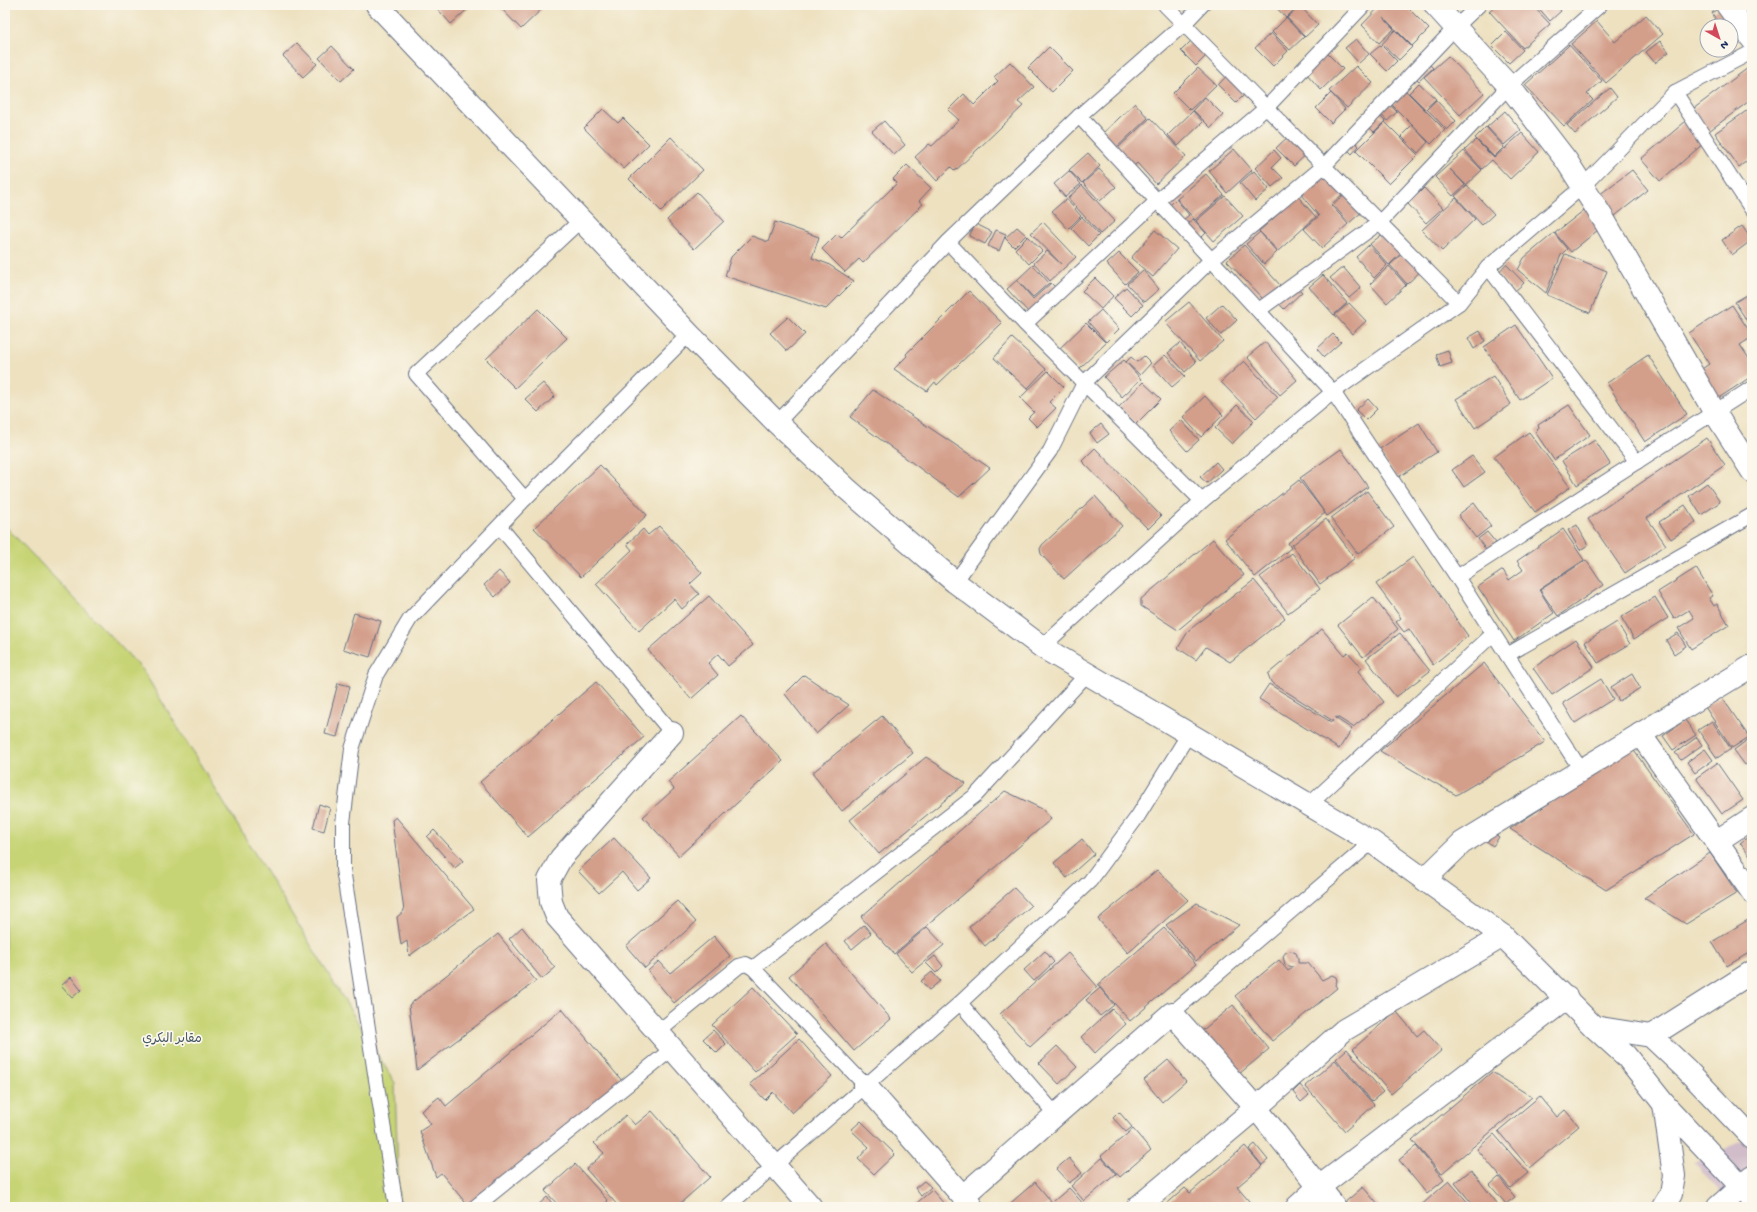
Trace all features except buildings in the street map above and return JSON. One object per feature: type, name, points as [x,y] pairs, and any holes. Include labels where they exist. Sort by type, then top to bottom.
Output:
[{"type":"street","points":[[377,5],[689,334],[777,422],[846,488],[955,582],[1042,647],[1188,735],[1310,804],[1372,842],[1503,936],[1567,998],[1594,1027],[1626,1056],[1664,1104],[1749,1187],[1718,1207]]},
{"type":"street","points":[[1435,5],[1456,26],[1509,86],[1566,160],[1583,186],[1715,413],[1752,471]]},
{"type":"street","points":[[1727,5],[1752,39]]},
{"type":"street","points":[[1425,879],[1462,842],[1752,666]]},
{"type":"street","points":[[672,733],[561,858],[549,880],[551,902],[557,917],[811,1207]]},
{"type":"street","points":[[1640,734],[1752,892]]},
{"type":"street","points":[[1717,841],[1752,818]]},
{"type":"street","points":[[1138,1207],[1256,1108],[1344,1030],[1503,936]]},
{"type":"street","points":[[1651,1036],[1752,972]]},
{"type":"street","points":[[1297,1207],[1319,1188],[1567,998]]},
{"type":"street","points":[[865,1085],[967,1202],[1056,1115],[1172,1013],[1256,1108],[1335,1207]]},
{"type":"street","points":[[1594,1027],[1651,1036],[1686,1069],[1752,1138]]},
{"type":"street","points":[[1663,1207],[1671,1194],[1674,1176],[1664,1104]]},
{"type":"lane","points":[[1166,5],[1459,303]]},
{"type":"lane","points":[[777,422],[948,242],[1079,116],[1184,24],[1202,5]]},
{"type":"lane","points":[[1025,324],[1158,200],[1267,107],[1364,5]]},
{"type":"lane","points":[[955,582],[1050,452],[1084,383],[1211,260],[1324,166],[1456,26],[1479,5]]},
{"type":"lane","points":[[1258,310],[1380,222],[1509,86],[1600,5]]},
{"type":"lane","points":[[1042,647],[1202,501],[1333,392],[1459,303],[1488,267],[1583,186],[1675,92],[1752,52]]},
{"type":"lane","points":[[1675,92],[1752,210]]},
{"type":"lane","points":[[1079,116],[1158,200],[1211,260],[1333,392],[1457,577],[1581,770]]},
{"type":"lane","points":[[525,499],[416,374],[582,220]]},
{"type":"lane","points":[[948,242],[1025,324],[1202,501]]},
{"type":"lane","points":[[1488,267],[1637,462]]},
{"type":"lane","points":[[396,1207],[343,869],[343,824],[352,749],[376,675],[410,619],[500,527],[525,499],[689,334]]},
{"type":"lane","points":[[1457,577],[1752,388]]},
{"type":"lane","points":[[1507,655],[1752,515]]},
{"type":"lane","points":[[500,527],[672,733]]},
{"type":"lane","points":[[1310,804],[1493,634]]},
{"type":"lane","points":[[753,968],[976,795],[1087,674]]},
{"type":"lane","points":[[727,1207],[960,1002],[1090,881],[1138,816],[1188,735]]},
{"type":"lane","points":[[1172,1013],[1372,842]]},
{"type":"lane","points":[[658,1032],[739,966],[746,964],[753,968],[865,1085]]},
{"type":"lane","points":[[960,1002],[1056,1115]]},
{"type":"lane","points":[[475,1207],[672,1049]]},
{"type":"shaded area","points":[[1752,1136],[1752,1207],[1733,1207],[1695,1163]]},
{"type":"green space","name":"مقابر البكري","points":[[5,526],[142,669],[395,1083],[399,1207],[5,1207]]}]
